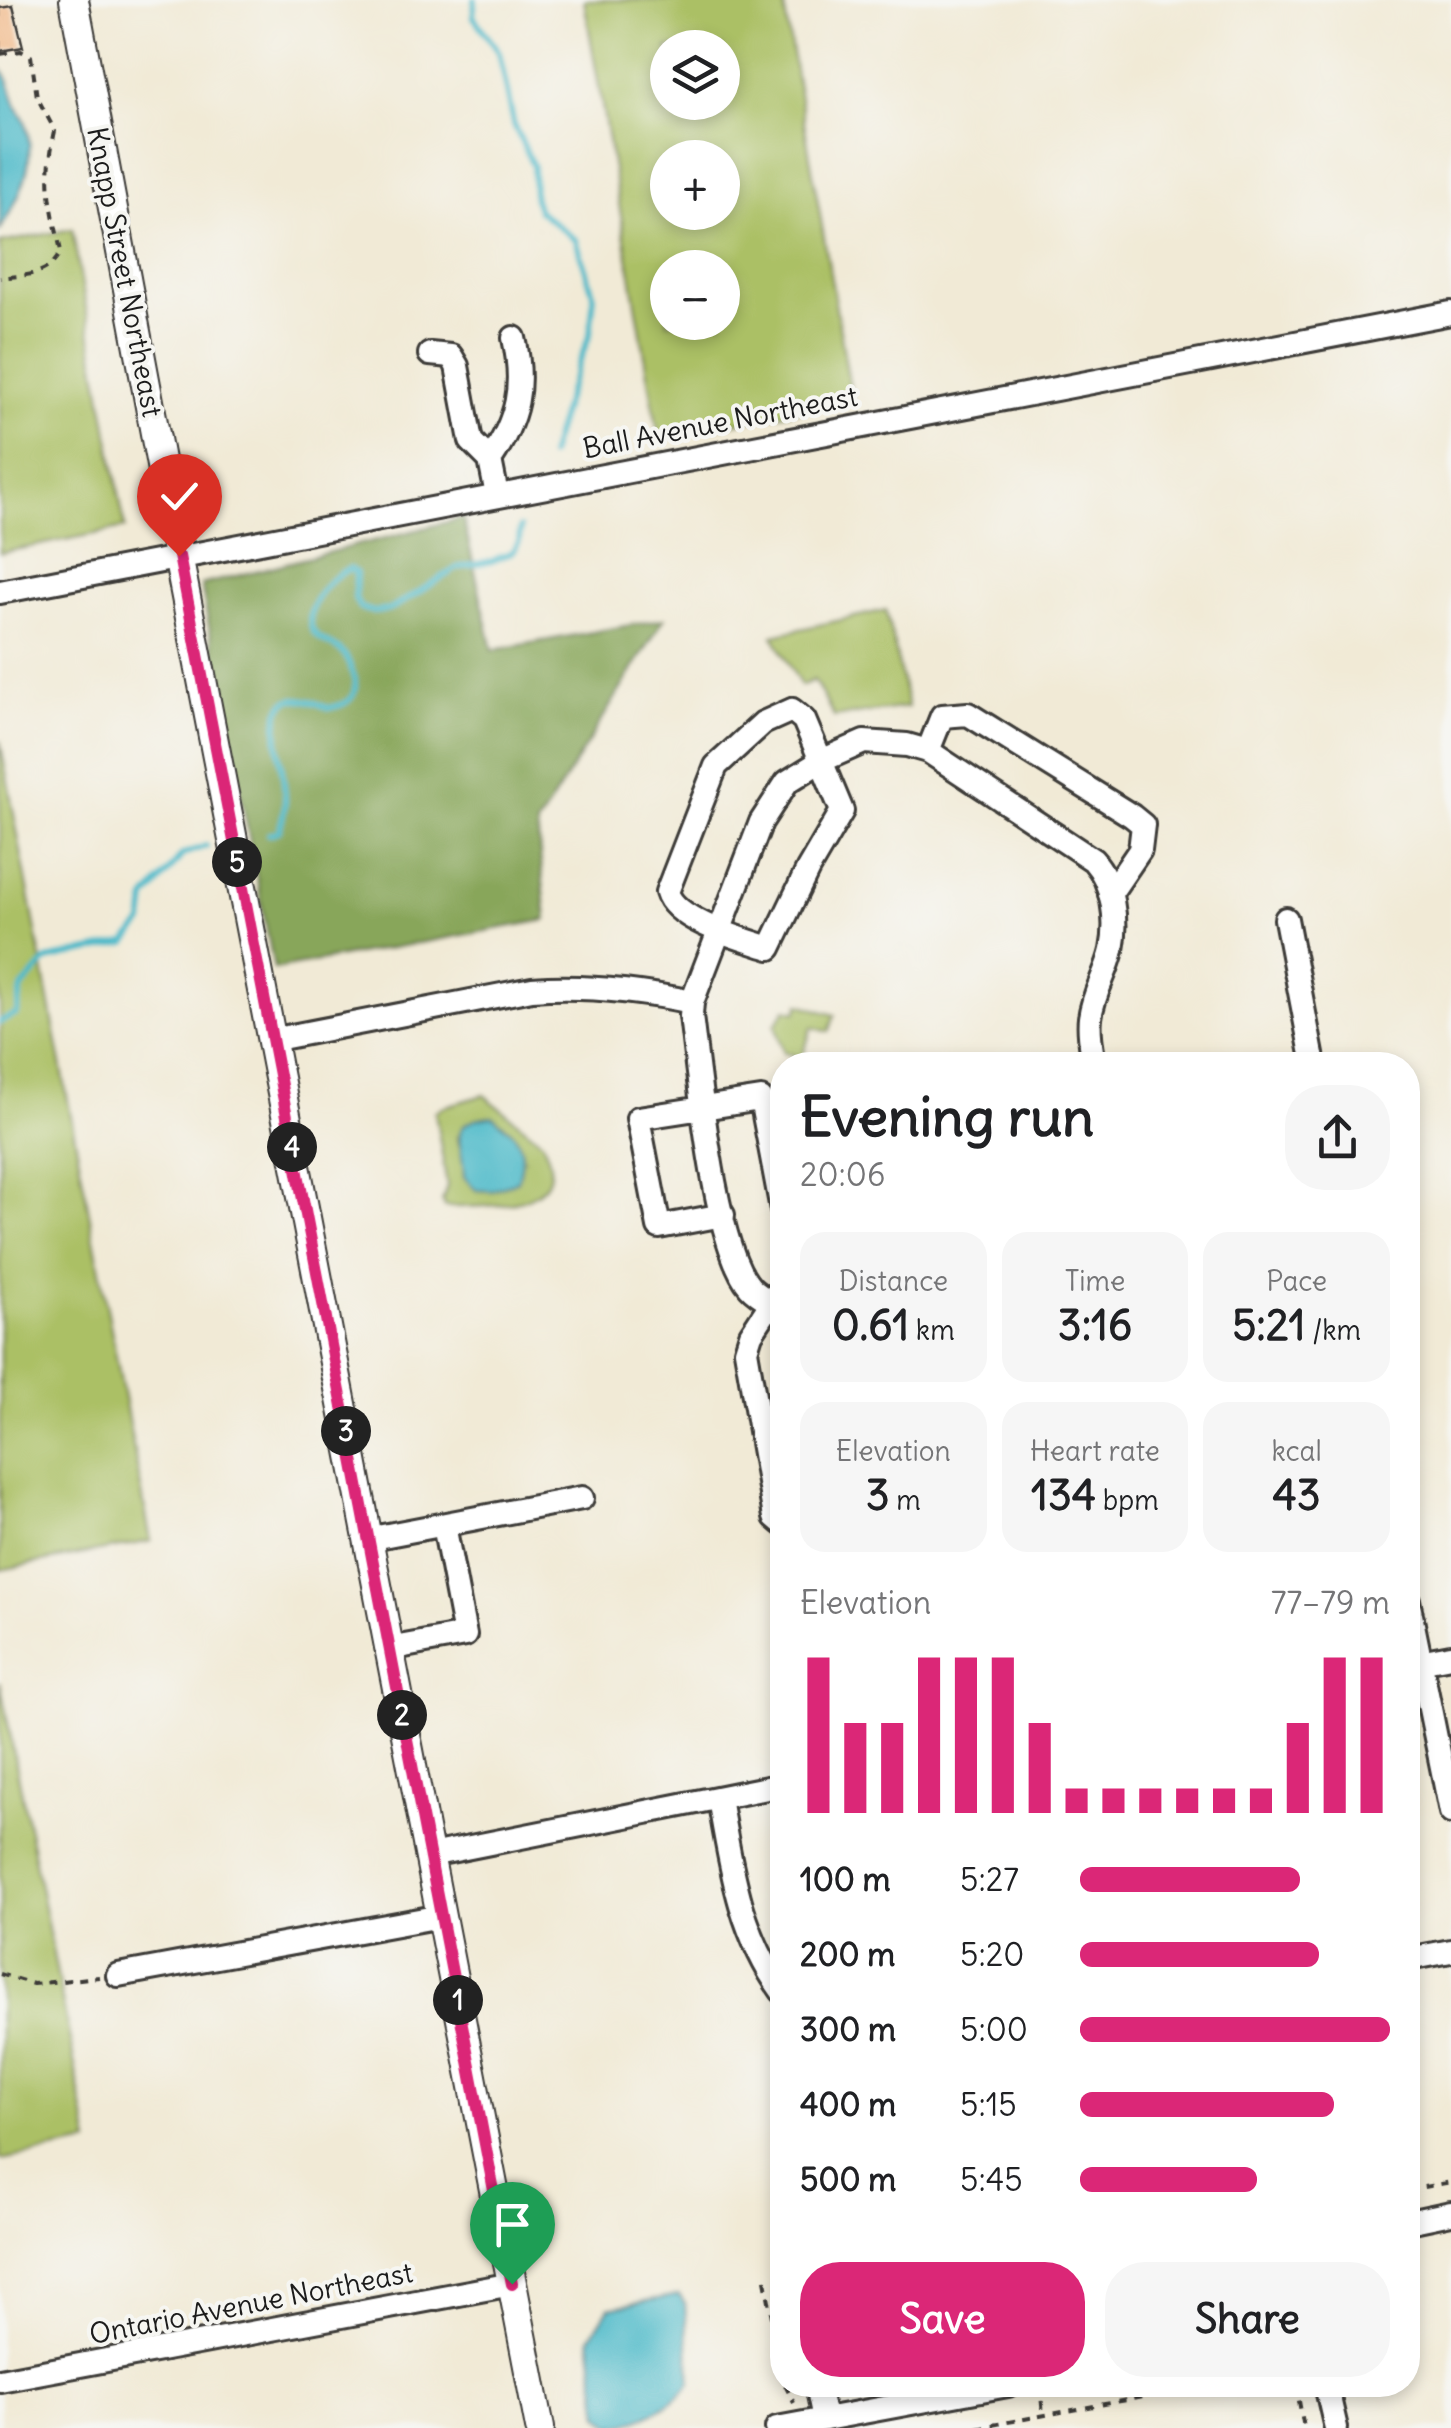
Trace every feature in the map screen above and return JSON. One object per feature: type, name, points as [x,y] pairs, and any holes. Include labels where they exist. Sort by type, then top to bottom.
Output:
[{"type":"main road","name":"Knapp Street Northeast","points":[[74,0],[540,2428]]},
{"type":"street","name":"Ball Avenue Northeast","points":[[0,592],[1451,313]]},
{"type":"street","points":[[490,460],[504,440],[514,413],[522,372],[514,338]]},
{"type":"street","points":[[430,354],[451,356],[456,366],[472,441],[490,460],[497,495]]},
{"type":"street","points":[[792,710],[804,720],[842,811],[808,869],[770,948],[719,930],[676,909],[667,892],[716,766],[763,723],[792,710]]},
{"type":"street","points":[[928,751],[942,716],[968,714],[1143,824],[1140,850],[1110,894]]},
{"type":"street","points":[[770,1300],[751,1288],[730,1252],[690,1016],[760,822],[787,782],[821,760],[864,742],[907,745],[928,751],[1093,860],[1106,875],[1112,949],[1090,1020],[1093,1052]]},
{"type":"street","points":[[1286,920],[1311,1052]]},
{"type":"street","points":[[271,1040],[532,989],[565,986],[636,991],[692,1002]]},
{"type":"street","points":[[722,1215],[659,1226],[638,1118],[761,1099],[770,1147]]},
{"type":"street","points":[[770,1313],[751,1334],[746,1350],[770,1484]]},
{"type":"street","points":[[367,1539],[582,1498]]},
{"type":"street","points":[[388,1649],[464,1635],[444,1525]]},
{"type":"street","points":[[1420,1662],[1451,1656]]},
{"type":"street","points":[[1420,1687],[1451,1812]]},
{"type":"street","points":[[430,1856],[770,1788]]},
{"type":"street","points":[[718,1798],[737,1901],[755,1948],[770,1971]]},
{"type":"street","points":[[118,1976],[442,1916]]},
{"type":"street","points":[[1420,1956],[1451,1950]]},
{"type":"street","points":[[1420,2219],[1451,2213]]},
{"type":"street","name":"Ontario Avenue Northeast","points":[[0,2380],[512,2284]]},
{"type":"street","points":[[819,2397],[824,2419]]},
{"type":"street","points":[[777,2428],[943,2397]]},
{"type":"street","points":[[1329,2397],[1336,2428]]},
{"type":"path","points":[[0,54],[21,51],[31,56],[37,97],[54,131],[48,149],[48,202],[60,251],[46,270],[31,276],[0,278]]},
{"type":"path","points":[[0,1974],[32,1984],[118,1976]]},
{"type":"path","points":[[1420,2188],[1451,2182]]},
{"type":"path","points":[[765,2280],[770,2306]]},
{"type":"path","points":[[1039,2397],[1043,2416]]},
{"type":"path","points":[[976,2428],[1142,2397]]},
{"type":"path","points":[[1298,2397],[1304,2428]]},
{"type":"green space","points":[[584,0],[783,0],[852,400],[659,438]]},
{"type":"green space","points":[[72,229],[125,528],[0,553],[0,243]]},
{"type":"green space","points":[[463,518],[493,650],[664,619],[537,825],[547,920],[274,969],[201,585]]},
{"type":"green space","points":[[886,610],[908,707],[834,717],[814,680],[801,686],[773,635]]},
{"type":"green space","points":[[0,740],[151,1541],[0,1570]]},
{"type":"green space","points":[[800,1004],[835,1015],[829,1032],[812,1027],[804,1052],[784,1052],[775,1025],[786,1009],[797,1012]]},
{"type":"green space","points":[[484,1095],[541,1140],[550,1163],[548,1180],[539,1192],[504,1204],[445,1207],[442,1201],[447,1186],[435,1112]],"holes":[[[457,1137],[524,1159],[464,1177],[464,1159]]]},
{"type":"green space","points":[[0,1682],[90,2143],[0,2160]]},
{"type":"water","points":[[0,67],[25,121],[29,153],[20,193],[0,230]]},
{"type":"water","points":[[492,1116],[519,1143],[521,1168],[518,1180],[492,1191],[476,1190],[464,1177],[460,1136],[467,1123]]},
{"type":"water","points":[[679,2295],[685,2304],[691,2383],[676,2399],[656,2411],[613,2426],[600,2415],[590,2338],[609,2308]]},
{"type":"building","points":[[13,6],[23,47],[0,51],[0,8]]},
{"type":"waterway","points":[[475,0],[473,16],[499,52],[514,125],[533,166],[538,210],[576,240],[594,296],[590,334],[549,456]]},
{"type":"waterway","points":[[269,834],[279,831],[285,803],[277,725],[280,710],[288,701],[304,699],[328,708],[348,701],[354,692],[346,657],[316,635],[311,626],[313,606],[325,587],[350,569],[356,573],[355,599],[360,608],[374,612],[390,610],[457,568],[492,561],[514,551],[520,528]]},
{"type":"waterway","points":[[0,1022],[17,1014],[22,988],[47,960],[126,943],[143,923],[146,899],[183,854],[206,846]]},
{"type":"route","points":[[179,556],[512,2284]]}]
